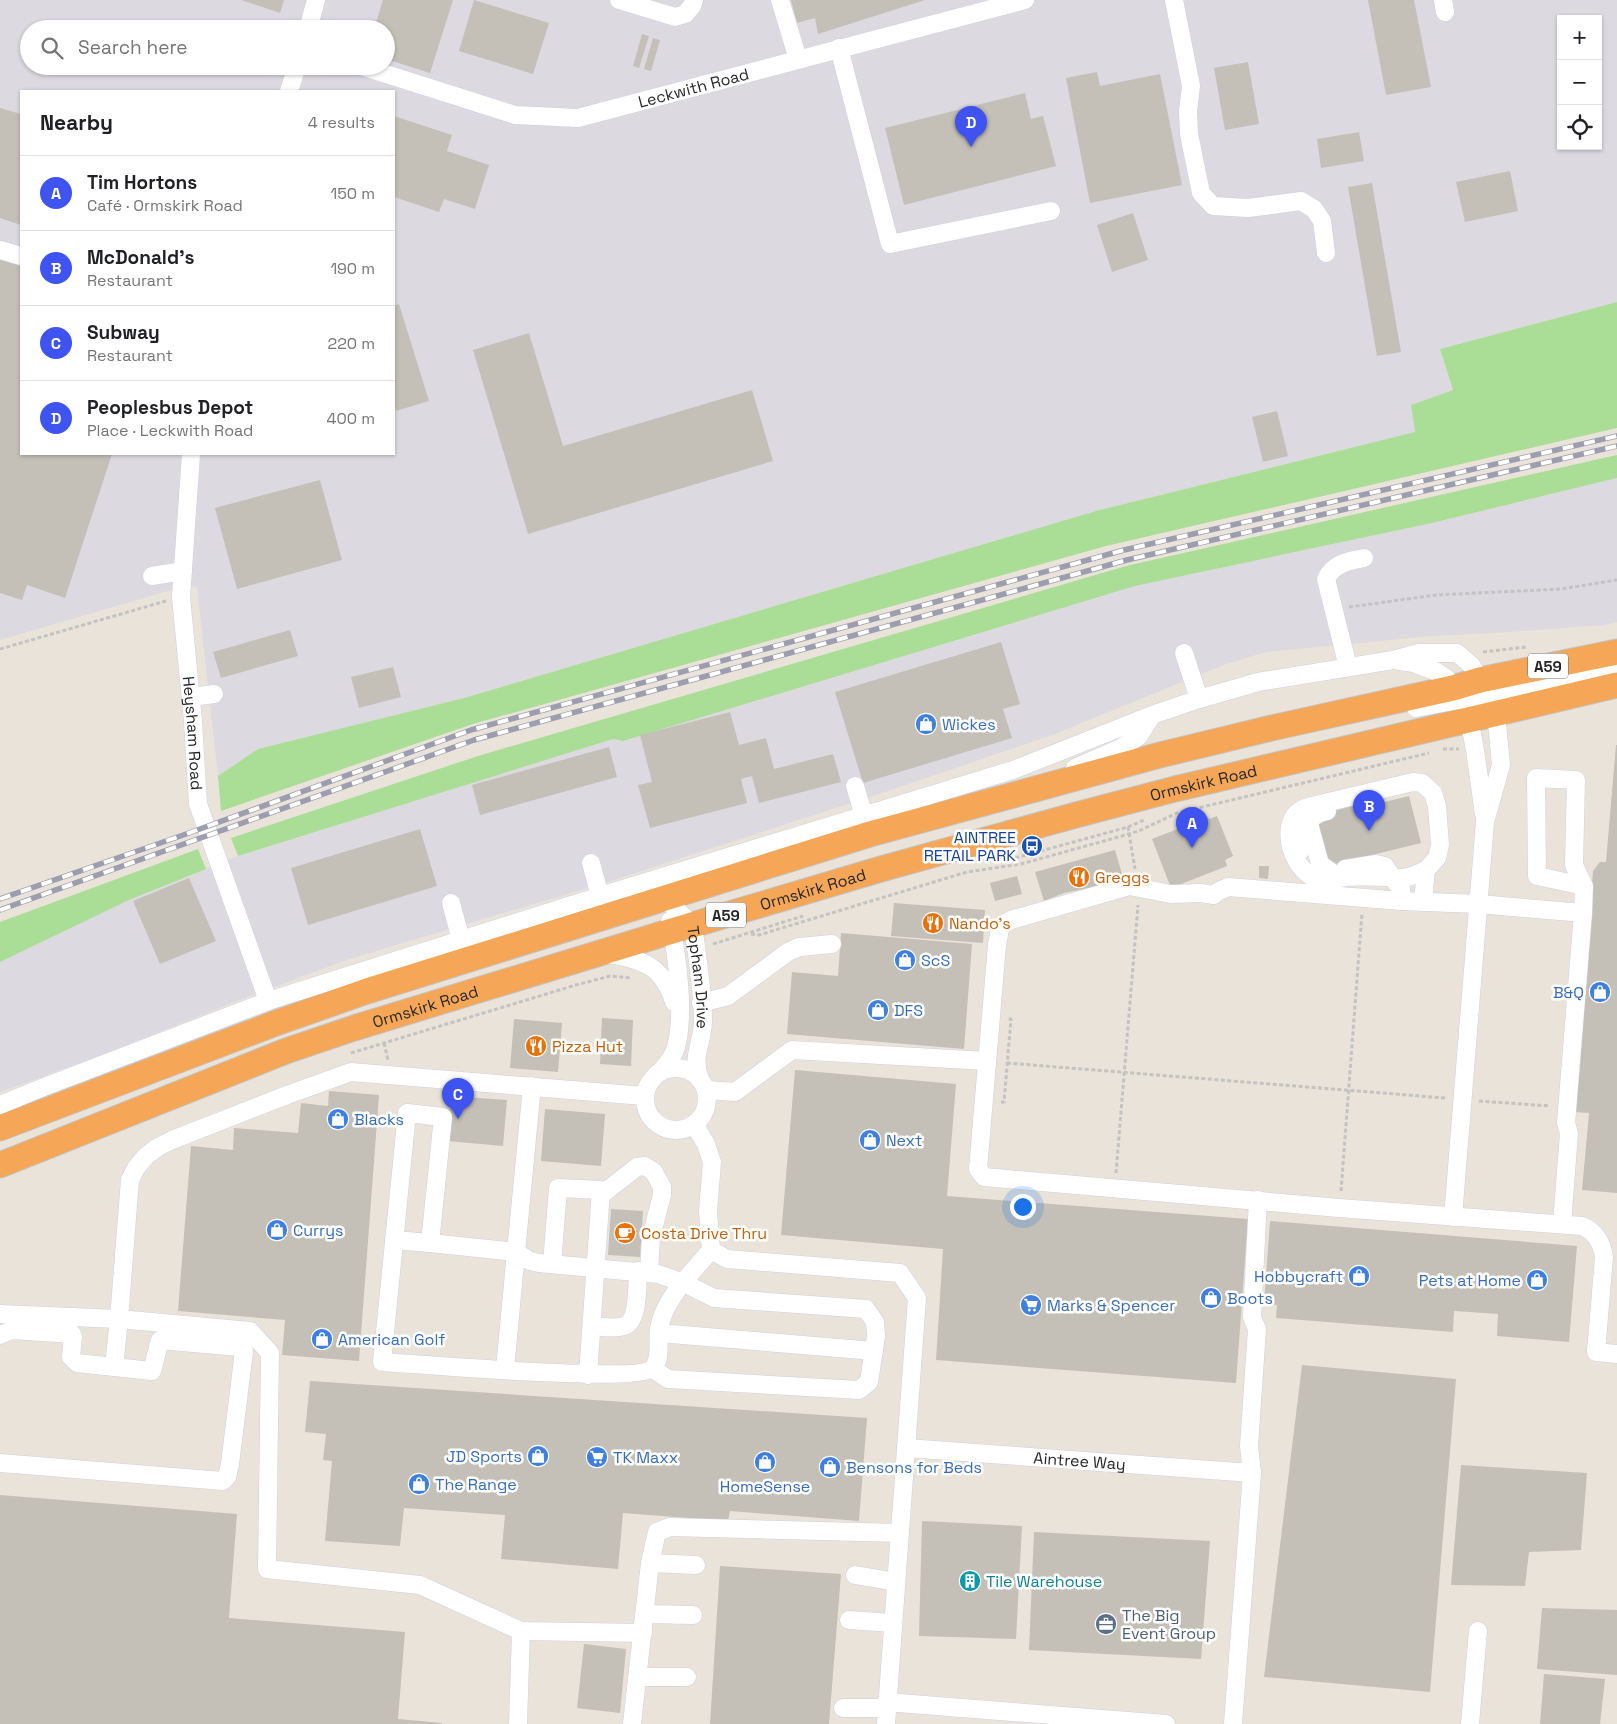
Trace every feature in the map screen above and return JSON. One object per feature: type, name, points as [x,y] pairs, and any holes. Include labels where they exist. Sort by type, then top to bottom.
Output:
[{"type":"highway","name":"Ormskirk Road","points":[[0,1165],[286,1051],[354,1028],[872,872],[1076,814],[1185,787],[1460,702],[1488,697],[1617,652]]},
{"type":"highway","name":"Ormskirk Road","points":[[0,1128],[276,1023],[367,991],[870,834],[978,804],[1151,757],[1297,722],[1488,697],[1617,685]]},
{"type":"street","points":[[310,20],[316,0]]},
{"type":"street","points":[[618,0],[675,16],[685,14],[692,6],[694,0]]},
{"type":"street","points":[[780,0],[798,59]]},
{"type":"street","name":"Leckwith Road","points":[[389,75],[515,115],[578,118],[1026,0]]},
{"type":"street","points":[[1174,0],[1191,86],[1188,111],[1189,134],[1200,193],[1213,206],[1248,208],[1301,202],[1314,209],[1322,222],[1326,253]]},
{"type":"street","points":[[839,48],[890,244],[1051,211]]},
{"type":"street","points":[[289,90],[293,75]]},
{"type":"street","points":[[0,250],[20,256]]},
{"type":"street","name":"Heysham Road","points":[[191,455],[181,597],[191,698],[198,804],[268,1001]]},
{"type":"street","points":[[1348,667],[1326,579],[1330,572],[1340,563],[1364,558]]},
{"type":"street","points":[[152,576],[183,571]]},
{"type":"street","points":[[1184,653],[1199,699]]},
{"type":"street","points":[[0,1105],[44,1086],[268,1001],[600,896],[1013,770],[1152,715],[1199,699],[1258,682],[1393,660],[1418,653],[1457,653],[1471,666],[1488,697],[1501,765],[1485,822],[1453,1216]]},
{"type":"street","points":[[1393,660],[1414,663],[1437,672],[1446,678],[1460,702],[1475,750],[1485,822]]},
{"type":"street","name":"Ormskirk Road","points":[[1488,697],[1617,670]]},
{"type":"street","points":[[191,698],[214,694]]},
{"type":"street","points":[[978,804],[1123,748],[1138,736],[1152,715]]},
{"type":"street","points":[[1562,1224],[1569,1133],[1566,1123],[1584,886],[1574,864],[1576,780],[1536,778],[1538,876],[1584,886]]},
{"type":"street","points":[[1402,901],[1401,889],[1385,866],[1376,864],[1330,871],[1320,864],[1308,820],[1318,813],[1397,793],[1413,782]]},
{"type":"street","points":[[1413,782],[1422,783],[1434,793],[1437,806],[1440,845],[1436,858],[1426,870],[1402,879],[1392,876],[1347,877],[1321,880],[1310,875],[1295,860],[1291,848],[1290,827],[1294,817],[1301,810],[1413,782]]},
{"type":"street","points":[[855,786],[864,816]]},
{"type":"street","points":[[591,863],[600,896]]},
{"type":"street","points":[[1424,902],[1426,870]]},
{"type":"street","points":[[1583,913],[1228,887],[1214,895],[1201,892],[1171,894],[1133,886],[1011,920],[1003,924],[998,934],[996,945],[978,1169],[987,1178],[1340,1208],[1582,1226],[1595,1235],[1610,1270],[1596,1352],[1617,1354]]},
{"type":"street","name":"Topham Drive","points":[[665,899],[683,928],[701,1003],[701,1039],[695,1061],[696,1069],[703,1085]]},
{"type":"street","points":[[451,903],[461,940]]},
{"type":"street","name":"Topham Drive","points":[[662,1070],[674,1052],[680,1029],[676,954],[683,928]]},
{"type":"street","points":[[701,1003],[728,996],[788,952],[799,947],[832,944]]},
{"type":"street","name":"Topham Drive","points":[[599,953],[637,959],[649,965],[666,982],[676,1010],[680,1029]]},
{"type":"street","points":[[703,1085],[735,1092],[792,1050],[987,1061]]},
{"type":"street","points":[[672,1067],[683,1068],[692,1072],[703,1085],[707,1100],[705,1109],[701,1118],[685,1129],[664,1128],[649,1116],[645,1106],[644,1096],[650,1080],[662,1070],[672,1067]]},
{"type":"street","points":[[114,1367],[130,1180],[136,1168],[146,1156],[158,1147],[191,1132],[351,1072],[644,1096]]},
{"type":"street","points":[[505,1369],[532,1086]]},
{"type":"street","points":[[430,1243],[443,1117],[407,1113],[382,1362],[588,1375],[636,1374],[653,1369],[657,1361],[663,1312],[670,1299],[711,1250],[708,1211],[712,1162],[706,1144],[694,1124]]},
{"type":"street","points":[[592,1326],[624,1327],[630,1323],[662,1195],[662,1187],[654,1172],[645,1166],[637,1167],[601,1195]]},
{"type":"street","points":[[552,1264],[558,1188],[601,1190],[588,1375]]},
{"type":"street","points":[[1233,1724],[1252,1473],[1249,1446],[1257,1329],[1252,1317],[1258,1200]]},
{"type":"street","points":[[394,1240],[516,1252],[530,1261],[658,1274],[684,1283],[714,1298],[866,1309],[875,1322],[876,1336],[869,1382],[859,1390],[668,1379],[653,1369]]},
{"type":"street","points":[[711,1250],[727,1259],[900,1273],[917,1298],[886,1711]]},
{"type":"street","points":[[0,1314],[119,1319],[250,1331],[270,1353],[267,1569],[420,1584],[521,1631],[642,1633]]},
{"type":"street","points":[[0,1335],[12,1330],[72,1334],[71,1357],[74,1362],[152,1371],[160,1340],[242,1348],[244,1351],[234,1434],[227,1477],[223,1481],[0,1463]]},
{"type":"street","points":[[659,1333],[874,1351]]},
{"type":"street","name":"Aintree Way","points":[[906,1448],[1252,1473]]},
{"type":"street","points":[[632,1724],[650,1563],[657,1532],[670,1527],[900,1533]]},
{"type":"street","points":[[650,1563],[696,1565]]},
{"type":"street","points":[[855,1575],[896,1582]]},
{"type":"street","points":[[644,1614],[693,1615]]},
{"type":"street","points":[[849,1620],[893,1623]]},
{"type":"street","points":[[518,1724],[521,1631]]},
{"type":"street","points":[[1470,1724],[1478,1631]]},
{"type":"street","points":[[638,1676],[687,1677]]},
{"type":"street","points":[[843,1708],[1166,1724]]},
{"type":"path","points":[[1334,610],[1376,602],[1436,595],[1561,589],[1617,580]]},
{"type":"path","points":[[0,649],[181,597]]},
{"type":"path","points":[[748,933],[759,935],[967,872],[1021,864],[1141,830],[1177,813],[1445,749],[1475,750]]},
{"type":"path","points":[[1115,1189],[1139,895],[1133,886],[1128,827]]},
{"type":"path","points":[[1340,1208],[1363,897]]},
{"type":"path","points":[[350,1054],[610,976],[639,979],[649,965]]},
{"type":"path","points":[[1007,1062],[1567,1108]]},
{"type":"shaded area","points":[[0,0],[1617,0],[1617,302],[1440,349],[1453,390],[1411,405],[1415,432],[1096,511],[464,698],[258,749],[218,776],[197,586],[164,592],[0,640]]},
{"type":"shaded area","points":[[1617,478],[1617,622],[1604,625],[1431,636],[1266,652],[1226,664],[1052,735],[882,793],[601,884],[346,960],[91,1059],[0,1092],[0,962],[129,900],[238,856],[613,739],[623,741],[1135,586],[1432,523]]},
{"type":"green space","points":[[1617,302],[1617,428],[1106,546],[473,724],[221,811],[218,776],[258,749],[464,698],[1096,511],[1415,432],[1411,405],[1453,390],[1440,349]]},
{"type":"green space","points":[[1617,455],[1617,478],[1432,523],[1135,586],[623,741],[613,739],[238,856],[231,838],[478,756],[1126,566]]},
{"type":"green space","points":[[198,849],[206,869],[129,900],[0,962],[0,922]]},
{"type":"building","points":[[241,0],[284,0],[280,13]]},
{"type":"building","points":[[383,0],[453,0],[430,73],[395,62],[395,20],[377,20]]},
{"type":"building","points":[[474,0],[549,23],[533,74],[459,51]]},
{"type":"building","points":[[791,0],[925,0],[818,34],[815,18],[797,23]]},
{"type":"building","points":[[1368,0],[1414,0],[1431,87],[1386,95]]},
{"type":"building","points":[[642,34],[649,36],[639,68],[633,66]]},
{"type":"building","points":[[653,38],[660,40],[651,71],[644,69]]},
{"type":"building","points":[[1248,62],[1259,124],[1225,130],[1214,68]]},
{"type":"building","points":[[1097,72],[1100,86],[1160,74],[1182,185],[1090,203],[1066,78]]},
{"type":"building","points":[[1025,93],[1031,119],[1043,116],[1056,166],[904,205],[885,128]]},
{"type":"building","points":[[0,108],[20,114],[20,225],[0,218]]},
{"type":"building","points":[[395,116],[452,135],[447,151],[489,165],[475,209],[444,199],[439,212],[395,197]]},
{"type":"building","points":[[1359,132],[1364,161],[1321,168],[1317,139]]},
{"type":"building","points":[[1510,171],[1518,211],[1465,222],[1456,182]]},
{"type":"building","points":[[1372,183],[1401,352],[1377,356],[1348,187]]},
{"type":"building","points":[[1133,213],[1148,260],[1112,272],[1097,225]]},
{"type":"building","points":[[0,259],[20,266],[20,455],[112,455],[65,598],[27,585],[22,600],[0,593]]},
{"type":"building","points":[[399,304],[429,401],[396,411],[395,408],[395,305]]},
{"type":"building","points":[[529,333],[563,446],[752,390],[773,461],[528,534],[473,350]]},
{"type":"building","points":[[1277,411],[1288,456],[1263,462],[1252,417]]},
{"type":"building","points":[[320,480],[342,560],[237,589],[215,508]]},
{"type":"building","points":[[290,630],[298,656],[221,678],[213,652]]},
{"type":"building","name":"Wickes","points":[[1001,642],[1020,704],[1003,709],[1012,738],[863,783],[835,692]]},
{"type":"building","points":[[393,667],[401,697],[359,708],[351,677]]},
{"type":"building","points":[[730,712],[739,745],[766,738],[774,769],[833,754],[841,782],[759,803],[752,776],[741,779],[747,803],[650,828],[638,785],[652,782],[640,735]]},
{"type":"building","name":"B&Q","points":[[1616,745],[1617,1193],[1582,1190],[1589,1113],[1574,1112],[1593,871],[1600,862],[1606,862]]},
{"type":"building","points":[[609,747],[617,777],[480,815],[472,785]]},
{"type":"building","points":[[1409,796],[1421,843],[1327,866],[1317,819],[1326,813],[1371,801],[1372,805]]},
{"type":"building","points":[[1217,816],[1233,856],[1225,860],[1227,866],[1171,888],[1152,839],[1208,817],[1209,819]]},
{"type":"building","points":[[420,829],[437,886],[308,925],[291,868]]},
{"type":"building","name":"Greggs","points":[[1115,850],[1124,881],[1064,893],[1044,901],[1035,872]]},
{"type":"building","points":[[1259,866],[1269,866],[1268,879],[1259,878]]},
{"type":"building","points":[[1017,876],[1022,894],[995,901],[990,883]]},
{"type":"building","points":[[189,878],[216,941],[160,964],[133,901]]},
{"type":"building","name":"Nando's","points":[[894,903],[985,910],[983,943],[891,936]]},
{"type":"building","name":"DFS","points":[[841,933],[972,944],[964,1049],[787,1034],[792,972],[838,976]]},
{"type":"building","points":[[602,1018],[633,1020],[631,1066],[600,1064]]},
{"type":"building","name":"Pizza Hut","points":[[514,1019],[562,1023],[558,1072],[510,1068]]},
{"type":"building","points":[[795,1070],[956,1084],[947,1196],[1248,1219],[1236,1383],[936,1360],[943,1249],[781,1235]]},
{"type":"building","name":"Currys","points":[[329,1091],[379,1095],[359,1361],[282,1355],[285,1320],[178,1311],[191,1146],[233,1150],[234,1128],[298,1133],[301,1103],[328,1106]]},
{"type":"building","points":[[451,1096],[507,1100],[503,1146],[447,1141]]},
{"type":"building","points":[[545,1109],[605,1114],[601,1166],[541,1161]]},
{"type":"building","name":"Costa Drive Thru","points":[[611,1209],[643,1211],[640,1257],[608,1255]]},
{"type":"building","points":[[1270,1221],[1577,1246],[1569,1342],[1497,1336],[1498,1314],[1454,1311],[1453,1332],[1276,1318],[1277,1305],[1264,1304]]},
{"type":"building","points":[[1302,1365],[1456,1379],[1430,1692],[1264,1677]]},
{"type":"building","points":[[310,1381],[867,1418],[859,1521],[730,1511],[728,1521],[623,1513],[618,1569],[501,1559],[505,1515],[404,1508],[400,1546],[325,1541],[332,1461],[323,1460],[326,1434],[305,1432]]},
{"type":"building","points":[[1461,1465],[1587,1473],[1581,1550],[1529,1552],[1525,1586],[1451,1585]]},
{"type":"building","points":[[0,1495],[237,1514],[229,1618],[405,1632],[398,1719],[442,1724],[0,1724]]},
{"type":"building","name":"Tile Warehouse","points":[[922,1521],[1022,1526],[1016,1639],[919,1636]]},
{"type":"building","points":[[1034,1532],[1210,1541],[1201,1659],[1029,1650]]},
{"type":"building","points":[[720,1566],[841,1574],[829,1724],[710,1724]]},
{"type":"building","points":[[1542,1608],[1617,1610],[1617,1675],[1537,1669]]},
{"type":"building","points":[[584,1644],[626,1649],[620,1713],[577,1708]]},
{"type":"building","points":[[1544,1674],[1605,1679],[1600,1724],[1540,1724]]},
{"type":"railway","points":[[0,899],[189,833],[471,730],[1124,550],[1617,436]]},
{"type":"railway","points":[[0,910],[474,740],[1127,560],[1617,446]]},
{"type":"place","name":"Peoplesbus Depot","points":[[971,147]]},
{"type":"place","name":"Wickes","points":[[926,724]]},
{"type":"place","name":"McDonald's","points":[[1369,831]]},
{"type":"place","name":"AINTREE RETAIL PARK","points":[[1032,846]]},
{"type":"place","name":"Tim Hortons","points":[[1192,848]]},
{"type":"place","name":"Greggs","points":[[1079,877]]},
{"type":"place","name":"Nando's","points":[[933,923]]},
{"type":"place","name":"ScS","points":[[905,960]]},
{"type":"place","name":"B&Q","points":[[1600,992]]},
{"type":"place","name":"DFS","points":[[878,1010]]},
{"type":"place","name":"Pizza Hut","points":[[536,1046]]},
{"type":"place","name":"Blacks","points":[[338,1119]]},
{"type":"place","name":"Subway","points":[[458,1119]]},
{"type":"place","name":"Next","points":[[870,1140]]},
{"type":"place","name":"Currys","points":[[277,1230]]},
{"type":"place","name":"Costa Drive Thru","points":[[625,1233]]},
{"type":"place","name":"Hobbycraft","points":[[1359,1276]]},
{"type":"place","name":"Pets at Home","points":[[1537,1280]]},
{"type":"place","name":"Boots","points":[[1211,1298]]},
{"type":"place","name":"Marks & Spencer","points":[[1031,1305]]},
{"type":"place","name":"American Golf","points":[[322,1339]]},
{"type":"place","name":"JD Sports","points":[[538,1456]]},
{"type":"place","name":"TK Maxx","points":[[597,1457]]},
{"type":"place","name":"HomeSense","points":[[765,1462]]},
{"type":"place","name":"Bensons for Beds","points":[[830,1467]]},
{"type":"place","name":"The Range","points":[[419,1484]]},
{"type":"place","name":"Tile Warehouse","points":[[970,1581]]},
{"type":"place","name":"The Big Event Group","points":[[1106,1624]]}]
